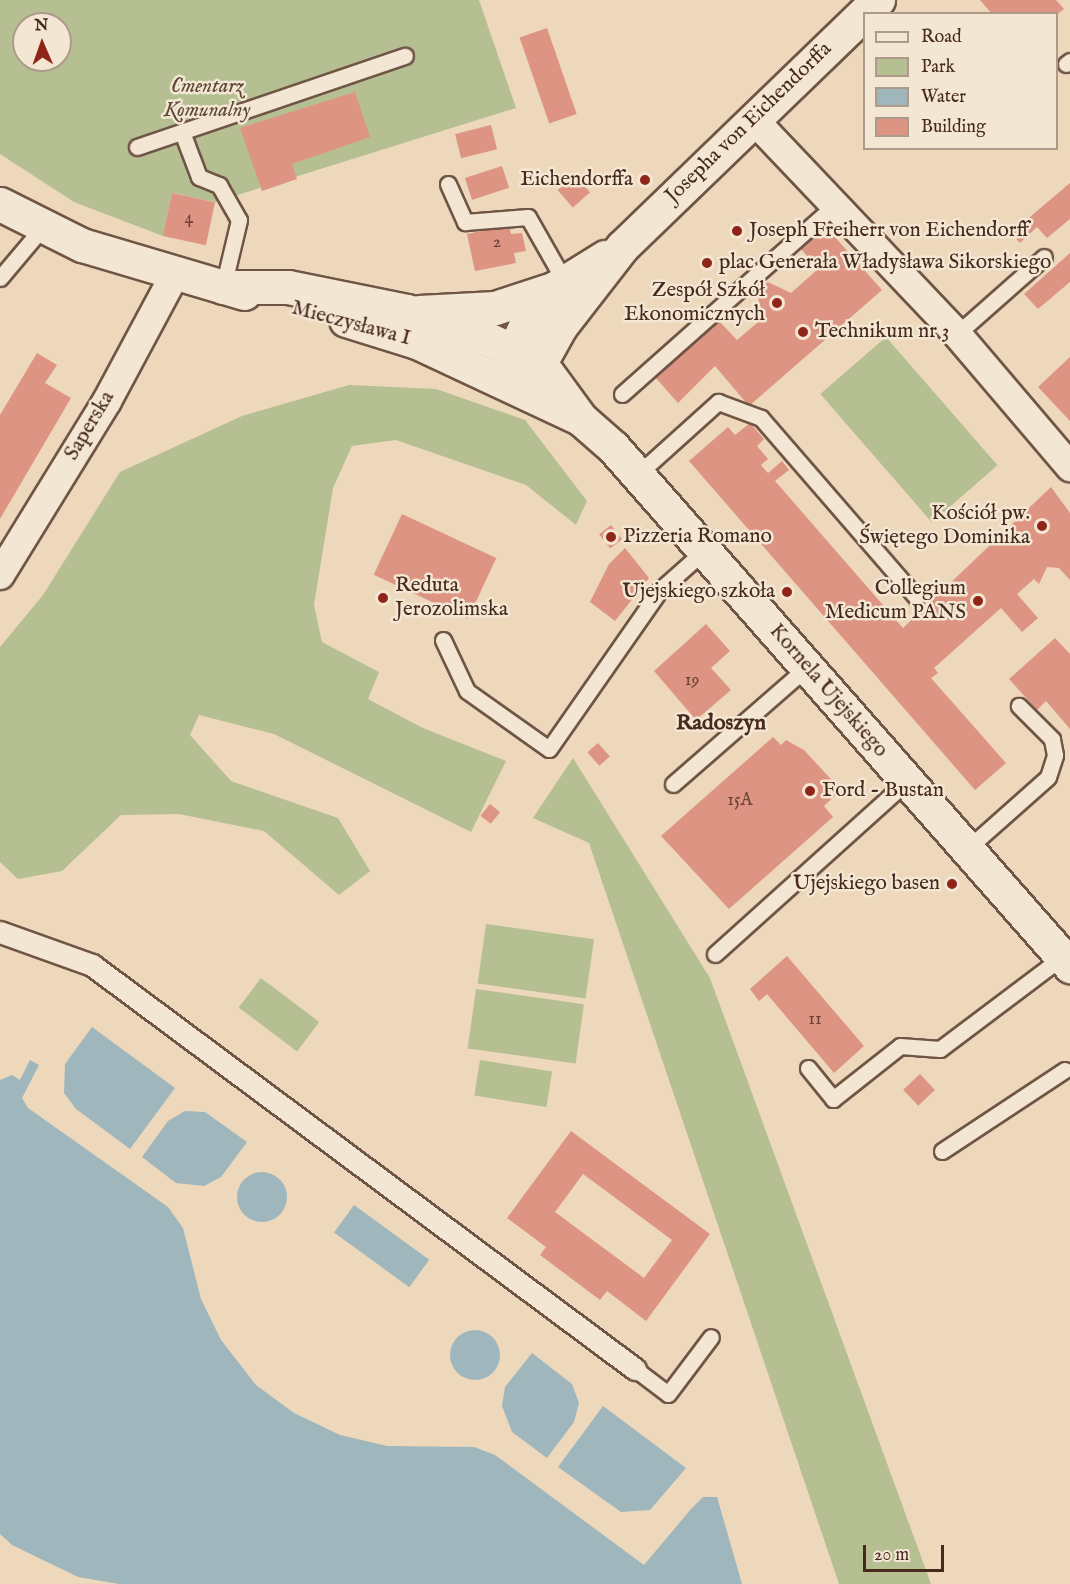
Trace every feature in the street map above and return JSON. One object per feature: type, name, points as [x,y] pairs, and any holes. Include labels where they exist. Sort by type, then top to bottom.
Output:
[{"type":"main road","name":"Josepha von Eichendorffa","points":[[866,12],[878,0]]},
{"type":"main road","name":"Josepha von Eichendorffa","points":[[508,384],[527,356],[560,327],[622,247],[863,15]]},
{"type":"main road","name":"Mieczysława I","points":[[0,204],[43,227],[175,274],[384,329],[508,384]]},
{"type":"main road","name":"Josepha von Eichendorffa","points":[[527,356],[530,316],[560,285],[622,247]]},
{"type":"main road","points":[[407,311],[495,308],[560,285]]},
{"type":"main road","name":"Mieczysława I","points":[[223,286],[288,287],[407,311],[527,356]]},
{"type":"main road","name":"Kornela Ujejskiego","points":[[527,356],[581,419],[638,474],[1066,962]]},
{"type":"main road","name":"Kornela Ujejskiego","points":[[508,384],[581,419]]},
{"type":"street","points":[[754,120],[957,334],[1070,467]]},
{"type":"street","name":"Saperska","points":[[0,575],[107,400],[175,274]]},
{"type":"street","points":[[0,932],[92,965],[635,1369]]},
{"type":"lane","points":[[137,147],[405,56]]},
{"type":"lane","points":[[182,132],[199,177],[219,185],[239,220],[223,286]]},
{"type":"lane","points":[[448,184],[465,222],[528,217],[560,285]]},
{"type":"lane","points":[[622,394],[835,205]]},
{"type":"lane","points":[[0,278],[43,227]]},
{"type":"lane","points":[[957,334],[1044,257]]},
{"type":"lane","points":[[638,474],[718,402],[760,418],[916,597]]},
{"type":"lane","points":[[443,640],[467,691],[549,749],[660,590],[705,550]]},
{"type":"lane","points":[[672,784],[807,667]]},
{"type":"lane","points":[[967,849],[1048,777],[1055,755],[1052,739],[1019,706]]},
{"type":"lane","points":[[715,954],[907,781]]},
{"type":"lane","points":[[808,1068],[833,1099],[900,1046],[940,1049],[1066,962]]},
{"type":"lane","points":[[942,1151],[1068,1071]]},
{"type":"lane","points":[[635,1369],[668,1394],[711,1336]]},
{"type":"green space","name":"Cmentarz Komunalny","points":[[0,0],[479,0],[516,108],[215,202],[172,193],[163,236],[74,202],[0,154]]},
{"type":"green space","points":[[886,337],[998,465],[932,522],[820,394]]},
{"type":"green space","points":[[349,385],[436,389],[525,420],[587,501],[576,525],[526,485],[396,440],[352,446],[333,488],[314,605],[322,642],[379,672],[368,699],[423,728],[506,761],[471,832],[274,734],[199,715],[190,735],[231,781],[338,818],[370,871],[339,895],[264,831],[179,814],[121,815],[62,871],[18,879],[0,862],[0,647],[43,595],[120,472],[242,416]]},
{"type":"green space","points":[[573,758],[710,978],[931,1584],[839,1584],[589,843],[533,818]]},
{"type":"green space","points":[[486,924],[594,939],[586,999],[478,983]]},
{"type":"green space","points":[[261,978],[319,1022],[297,1051],[239,1008]]},
{"type":"green space","points":[[476,989],[584,1004],[576,1064],[468,1048]]},
{"type":"green space","points":[[480,1060],[552,1071],[546,1107],[474,1096]]},
{"type":"water","points":[[92,1027],[175,1088],[130,1149],[76,1109],[64,1093],[65,1064]]},
{"type":"water","points":[[30,1060],[39,1065],[22,1098],[28,1108],[168,1207],[183,1228],[201,1299],[221,1340],[256,1385],[294,1413],[340,1435],[387,1446],[474,1447],[495,1455],[644,1565],[703,1497],[717,1497],[742,1584],[119,1584],[78,1577],[12,1545],[0,1534],[0,1080],[12,1075],[20,1080]]},
{"type":"water","points":[[185,1111],[205,1112],[247,1142],[221,1177],[204,1186],[176,1183],[142,1157],[168,1121]]},
{"type":"water","points":[[257,1172],[267,1172],[280,1179],[287,1192],[287,1202],[280,1215],[267,1222],[257,1222],[248,1218],[241,1211],[237,1202],[237,1192],[241,1183],[248,1176]]},
{"type":"water","points":[[354,1205],[429,1260],[409,1287],[334,1233]]},
{"type":"water","points":[[470,1330],[480,1330],[493,1337],[500,1350],[500,1360],[493,1373],[480,1380],[470,1380],[461,1376],[454,1369],[450,1360],[450,1350],[454,1341],[461,1334]]},
{"type":"water","points":[[532,1353],[572,1384],[579,1403],[574,1422],[547,1458],[512,1432],[502,1406],[505,1387]]},
{"type":"water","points":[[603,1406],[686,1468],[650,1510],[621,1512],[558,1467]]},
{"type":"building","points":[[980,0],[1056,0],[1064,9],[1058,14],[990,12]]},
{"type":"building","points":[[547,28],[577,114],[549,123],[520,37]]},
{"type":"building","points":[[355,92],[370,137],[292,164],[297,179],[262,191],[240,128]]},
{"type":"building","points":[[491,125],[497,149],[461,158],[455,134]]},
{"type":"building","points":[[502,166],[509,188],[472,200],[465,178]]},
{"type":"building","points":[[575,175],[590,192],[573,207],[558,190]]},
{"type":"building","points":[[1070,183],[1070,219],[1047,238],[1037,227],[1020,243],[1011,233]]},
{"type":"building","points":[[172,193],[215,202],[206,245],[163,236]]},
{"type":"building","points":[[509,225],[511,234],[522,233],[526,251],[514,253],[516,263],[475,271],[467,234]]},
{"type":"building","points":[[826,227],[882,290],[749,406],[715,366],[678,403],[655,377],[719,321],[737,340],[764,317],[756,292],[768,282],[791,293],[818,269],[801,249]]},
{"type":"building","points":[[1070,253],[1070,282],[1038,309],[1024,294]]},
{"type":"building","points":[[37,353],[57,365],[45,383],[71,398],[0,519],[0,415]]},
{"type":"building","points":[[1070,357],[1070,421],[1038,387]]},
{"type":"building","name":"Collegium Medicum PANS","points":[[750,423],[764,439],[757,446],[768,459],[761,465],[768,473],[782,461],[789,470],[775,481],[903,628],[1051,487],[1070,513],[1070,580],[1059,568],[1047,567],[1039,584],[1034,579],[1017,594],[1038,618],[1022,632],[1001,608],[934,668],[938,673],[931,678],[1006,763],[975,790],[689,461],[728,427],[735,435]]},
{"type":"building","points":[[402,514],[496,558],[468,619],[374,575]]},
{"type":"building","name":"Pizzeria Romano","points":[[611,525],[622,539],[610,548],[599,534]]},
{"type":"building","points":[[625,548],[649,578],[615,621],[590,602],[609,564]]},
{"type":"building","points":[[706,624],[730,651],[711,668],[731,690],[696,720],[654,671]]},
{"type":"building","points":[[1055,638],[1070,654],[1070,729],[1046,701],[1037,710],[1009,679]]},
{"type":"building","points":[[773,737],[781,745],[786,740],[804,750],[841,790],[824,806],[833,817],[729,909],[661,836]]},
{"type":"building","points":[[598,743],[610,757],[599,766],[587,752]]},
{"type":"building","points":[[490,804],[500,812],[491,824],[481,816]]},
{"type":"building","points":[[787,956],[864,1046],[834,1073],[767,994],[759,1001],[750,989]]},
{"type":"building","points":[[920,1074],[935,1090],[918,1106],[903,1090]]},
{"type":"building","points":[[571,1131],[710,1234],[646,1321],[607,1291],[600,1300],[540,1255],[546,1247],[507,1218]],"holes":[[[583,1174],[672,1240],[644,1278],[555,1212]]]},
{"type":"place","name":"Eichendorffa","points":[[645,180]]},
{"type":"place","name":"Joseph Freiherr von Eichendorff","points":[[737,231]]},
{"type":"place","name":"plac Generała Władysława Sikorskiego","points":[[707,263]]},
{"type":"place","name":"Zespół Szkół Ekonomicznych","points":[[777,303]]},
{"type":"place","name":"Technikum nr 3","points":[[803,332]]},
{"type":"place","name":"Kościół pw. Świętego Dominika","points":[[1042,526]]},
{"type":"place","name":"Pizzeria Romano","points":[[611,537]]},
{"type":"place","name":"Ujejskiego szkoła","points":[[787,592]]},
{"type":"place","name":"Reduta Jerozolimska","points":[[383,598]]},
{"type":"place","name":"Collegium Medicum PANS","points":[[978,601]]},
{"type":"place","name":"Ford - Bustan","points":[[810,791]]},
{"type":"place","name":"Ujejskiego basen","points":[[952,884]]},
{"type":"district","name":"Radoszyn","points":[[721,724]]}]
